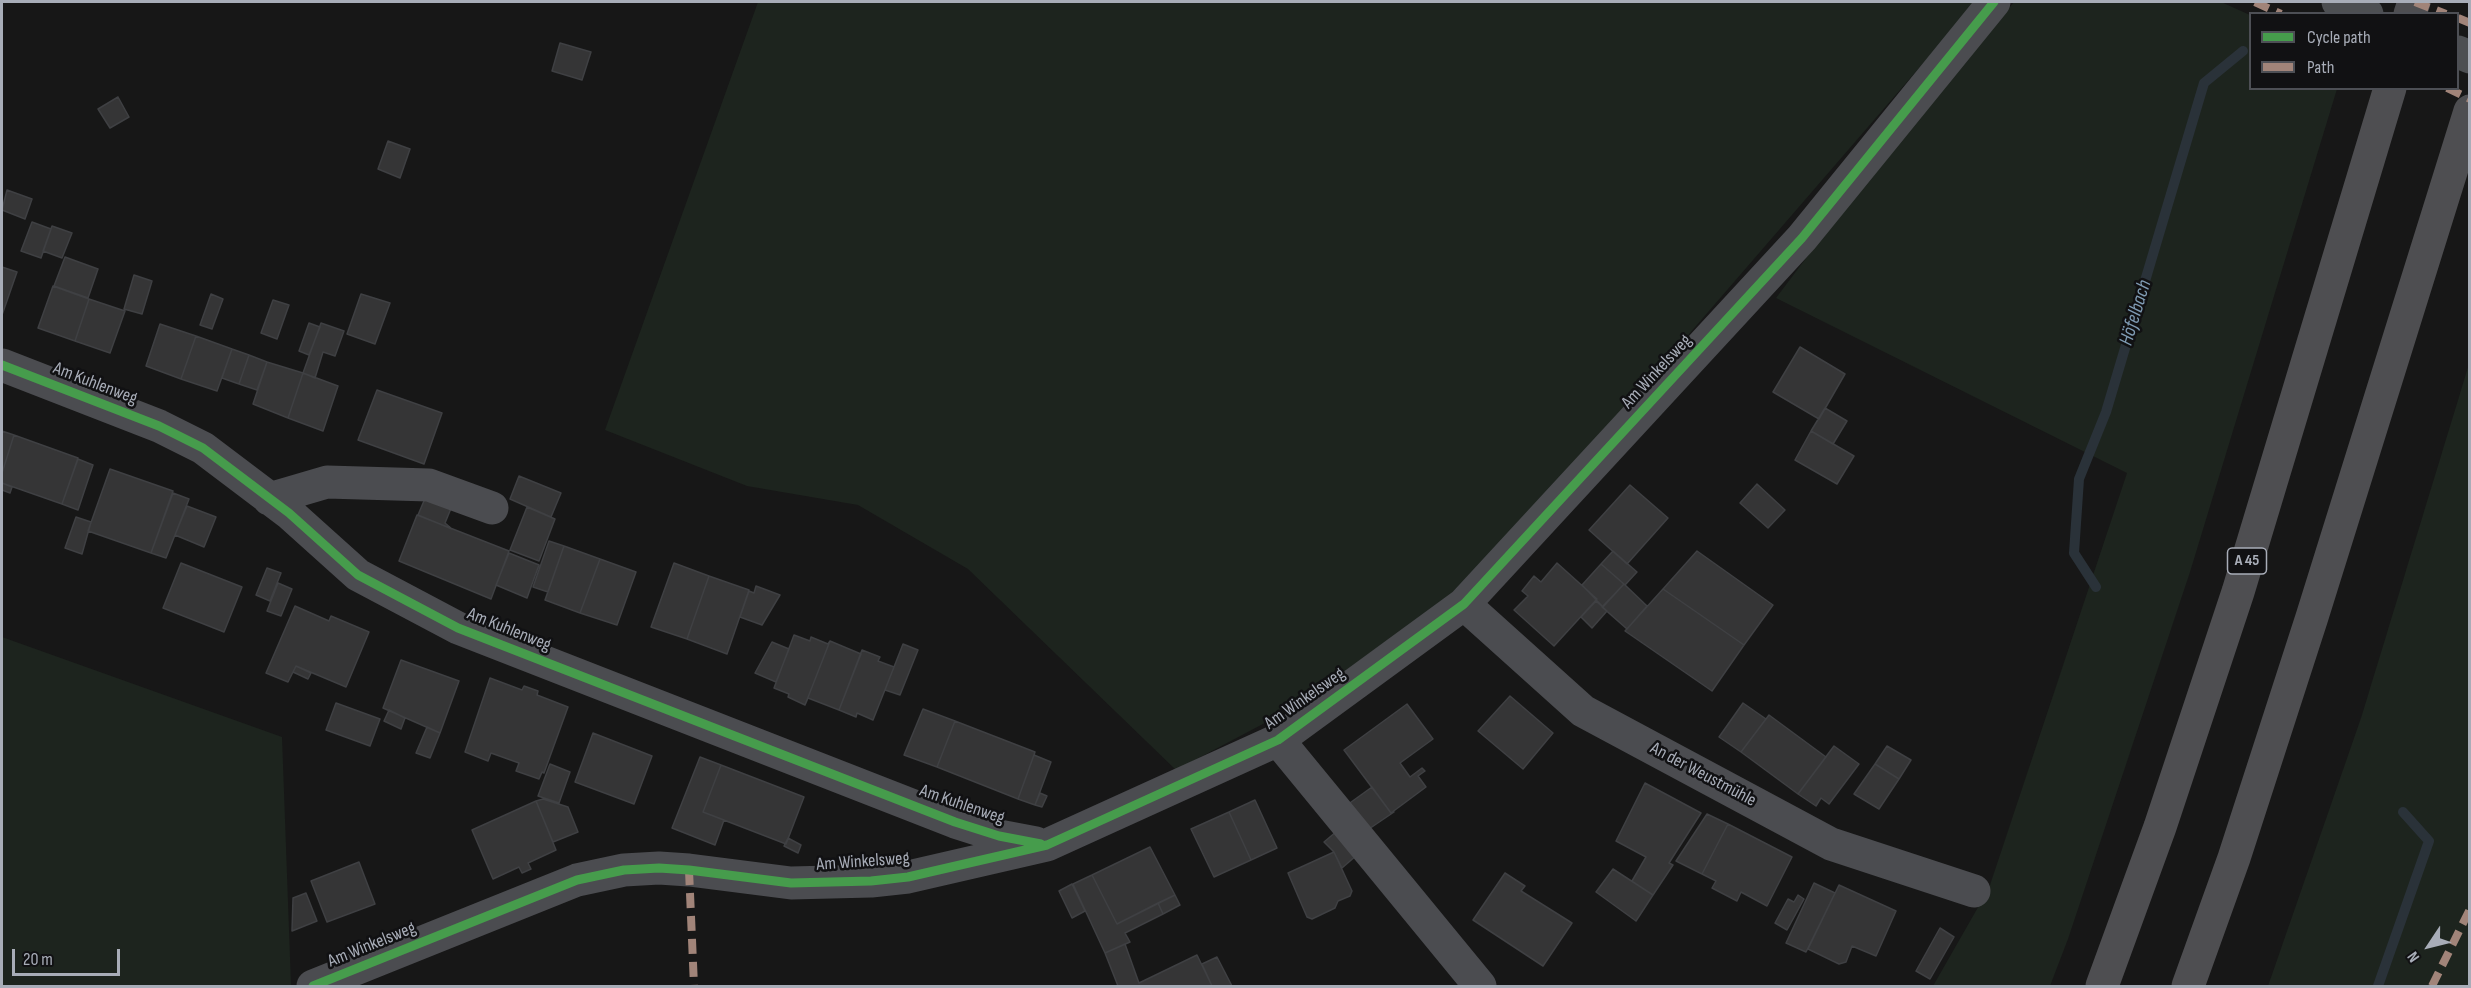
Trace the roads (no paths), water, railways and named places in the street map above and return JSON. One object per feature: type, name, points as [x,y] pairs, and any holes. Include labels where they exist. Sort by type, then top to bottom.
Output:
[{"type":"highway","name":"A 45","points":[[2102,987],[2160,827],[2234,603],[2379,131],[2389,90]]},
{"type":"highway","points":[[2188,987],[2234,858],[2312,617],[2469,111]]},
{"type":"main road","points":[[2338,2],[2362,12]]},
{"type":"street","name":"Am Winkelsweg","points":[[314,987],[577,880],[624,870],[679,869],[735,874],[791,883],[871,881],[908,877],[1047,845],[1278,740],[1464,604],[1802,238],[1994,2]]},
{"type":"street","name":"Am Kuhlenweg","points":[[2,366],[159,426],[203,448],[289,513],[358,575],[458,628],[944,818],[999,836],[1047,845]]},
{"type":"street","points":[[270,498],[327,482],[429,485],[492,508]]},
{"type":"street","name":"An der Weustmühle","points":[[1464,604],[1583,711],[1831,844],[1974,891]]},
{"type":"street","points":[[1278,740],[1480,987]]},
{"type":"waterway","name":"Höfelbach","points":[[2096,587],[2074,553],[2079,479],[2106,412],[2204,83],[2243,51]]},
{"type":"waterway","name":"Höfelbach","points":[[2378,986],[2429,841],[2403,812]]}]
